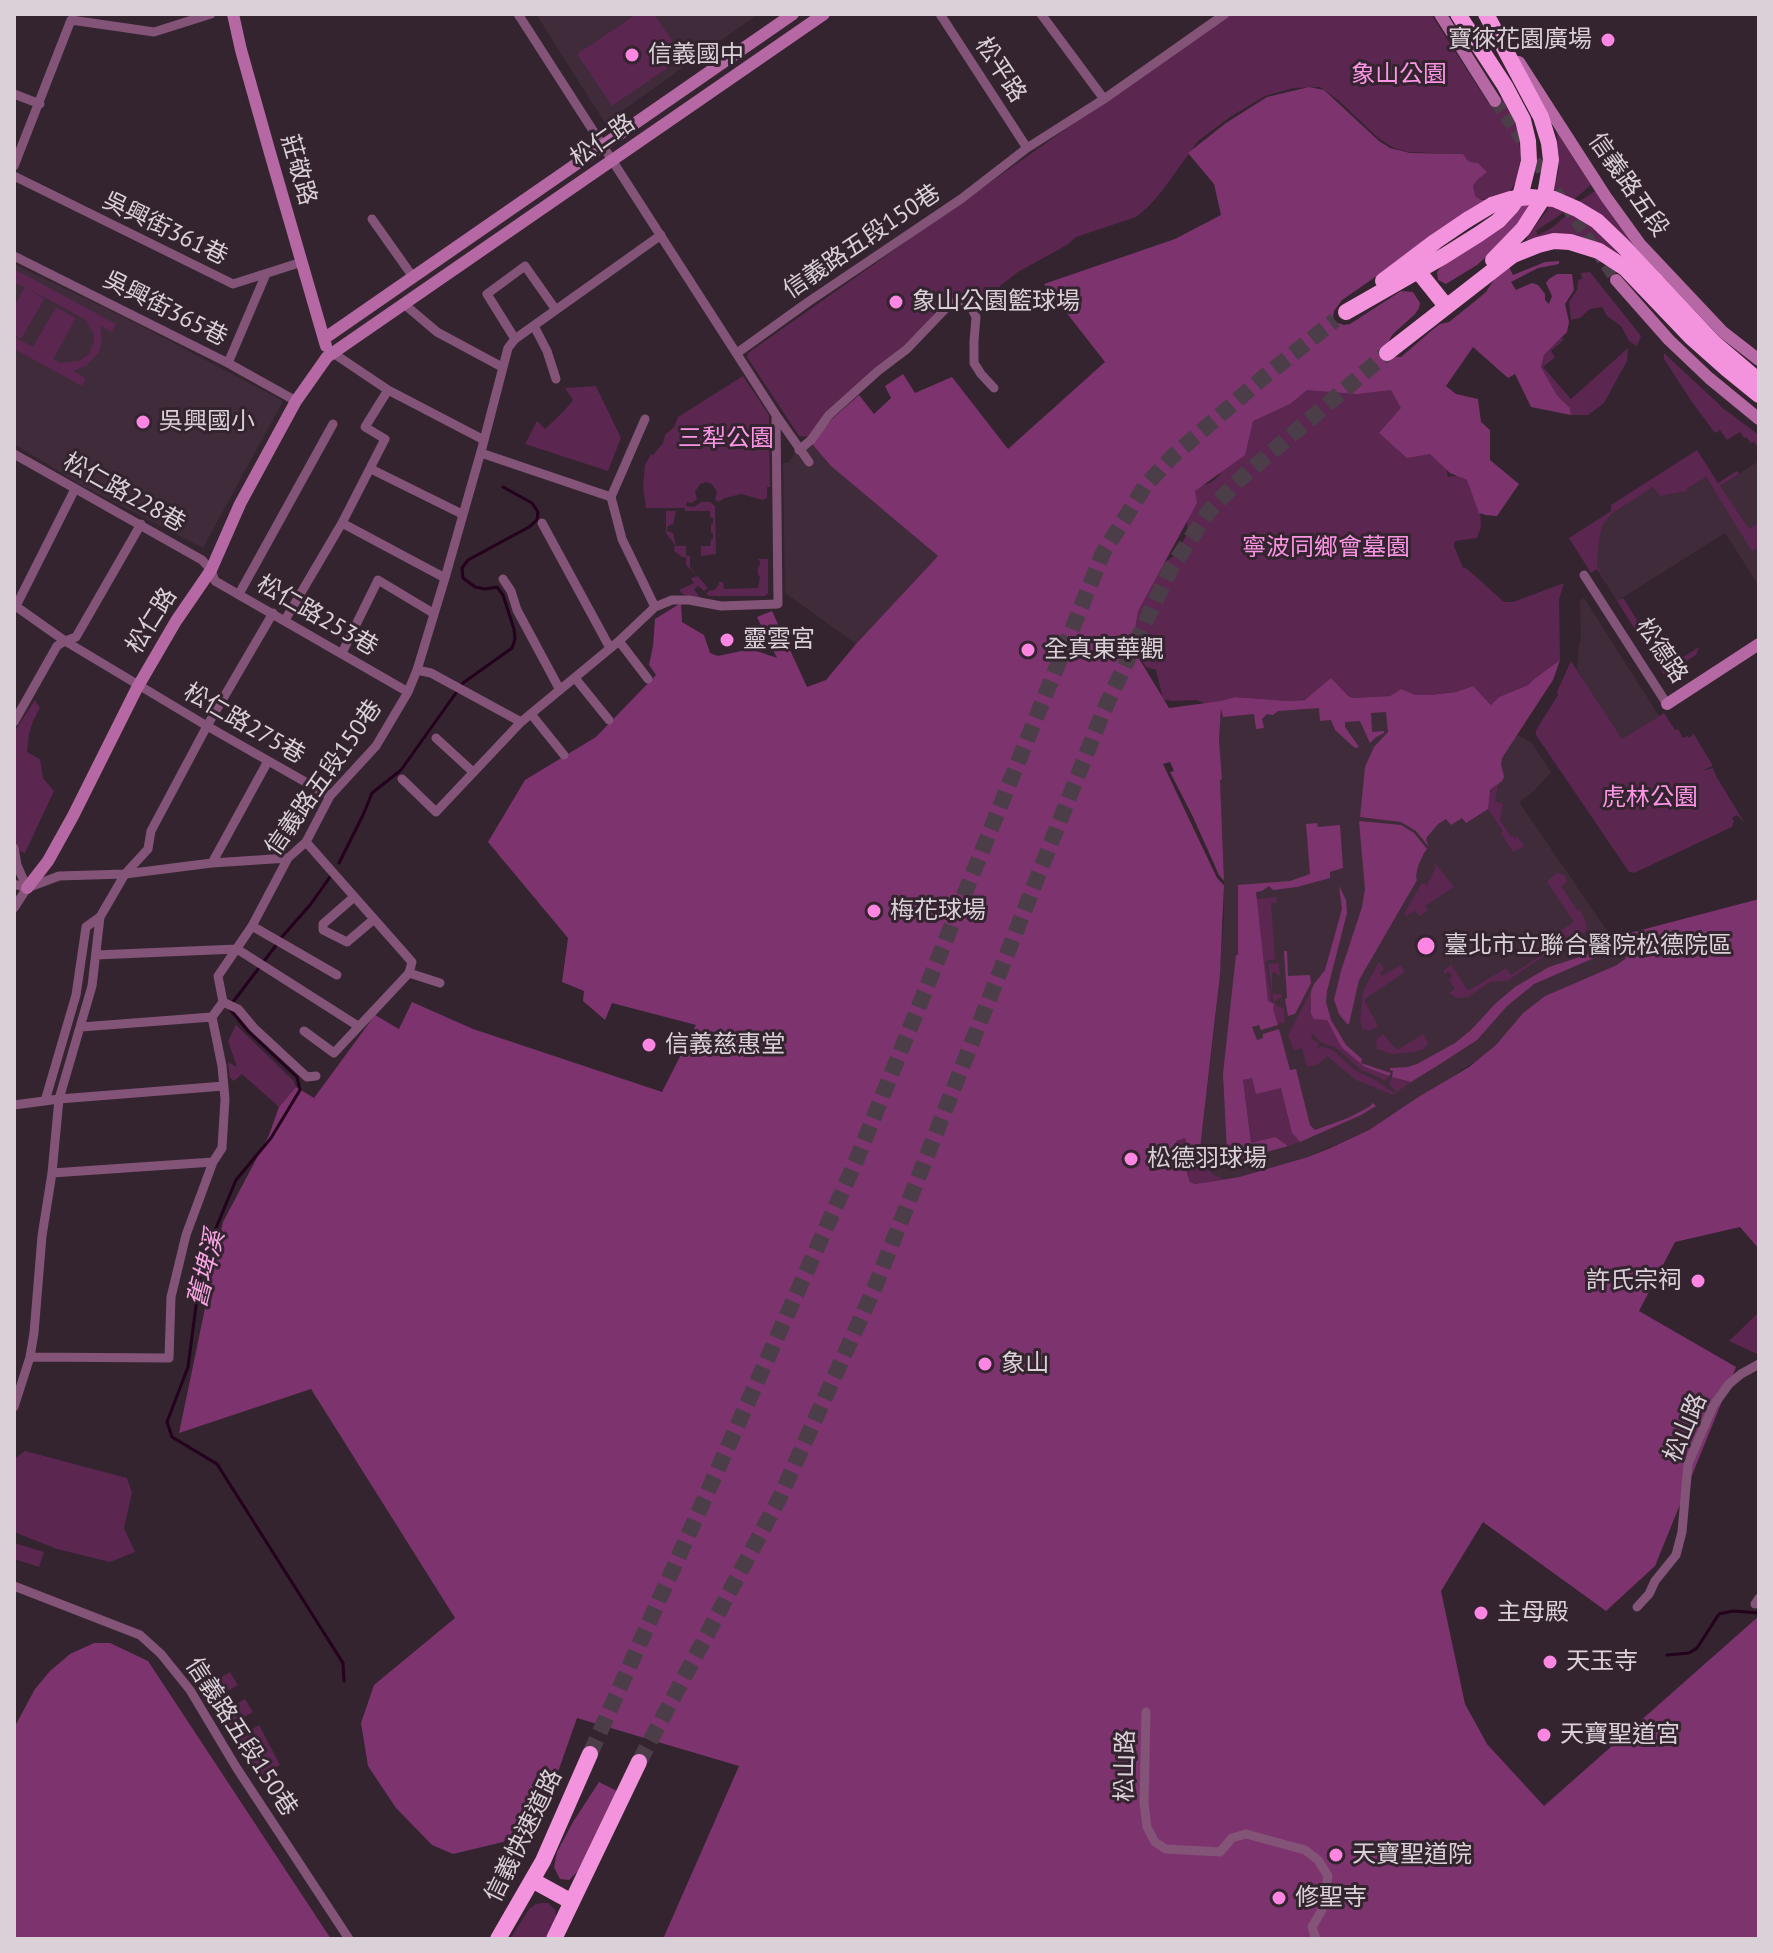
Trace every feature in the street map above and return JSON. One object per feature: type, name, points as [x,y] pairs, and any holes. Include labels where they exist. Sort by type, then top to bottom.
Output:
[{"type":"highway","points":[[1458,14],[1505,86],[1523,120],[1529,161],[1521,193],[1511,207],[1498,221],[1341,316],[1401,267],[1492,205],[1511,199],[1530,197],[1554,199],[1597,221],[1713,342],[1759,381]]},
{"type":"highway","points":[[1452,301],[1532,217],[1545,195],[1551,160],[1541,117],[1486,14]]},
{"type":"highway","points":[[1387,353],[1513,255],[1554,241],[1570,242],[1599,251],[1625,268],[1691,337],[1759,395]]},
{"type":"highway","points":[[1418,271],[1452,301]]},
{"type":"highway","name":"信義快速道路","points":[[498,1939],[543,1861],[590,1754]]},
{"type":"highway","points":[[554,1939],[639,1762]]},
{"type":"highway","points":[[532,1880],[572,1902]]},
{"type":"street","points":[[14,166],[40,104],[69,17],[154,32],[186,17],[211,14]]},
{"type":"street","name":"莊敬路","points":[[233,14],[325,338]]},
{"type":"street","points":[[518,14],[809,462]]},
{"type":"street","name":"松仁路","points":[[325,338],[793,14]]},
{"type":"street","name":"松仁路","points":[[14,908],[20,886],[48,861],[139,684],[211,570],[240,504],[296,401],[330,355],[824,14]]},
{"type":"street","name":"松平路","points":[[940,14],[1027,148]]},
{"type":"street","points":[[1041,14],[1104,99]]},
{"type":"street","name":"信義路五段150巷","points":[[737,353],[961,199],[1027,148],[1104,99],[1225,14]]},
{"type":"street","points":[[1440,14],[1495,101]]},
{"type":"street","name":"信義路五段","points":[[1486,14],[1640,244],[1723,332],[1759,360]]},
{"type":"street","points":[[14,94],[40,104]]},
{"type":"street","name":"吳興街361巷","points":[[14,176],[233,284],[302,262]]},
{"type":"street","points":[[372,219],[413,277]]},
{"type":"street","points":[[556,310],[525,266],[487,294],[515,339],[534,326],[661,235]]},
{"type":"street","name":"吳興街365巷","points":[[14,256],[228,363],[296,401]]},
{"type":"street","points":[[228,363],[266,274]]},
{"type":"street","points":[[1616,280],[1669,340],[1759,419]]},
{"type":"street","points":[[799,450],[811,440],[829,415],[907,349],[951,303],[972,309],[976,317],[974,363],[994,388]]},
{"type":"street","points":[[404,304],[437,332],[502,367]]},
{"type":"street","points":[[534,326],[547,351],[556,379]]},
{"type":"street","points":[[325,338],[330,355],[388,390],[484,440]]},
{"type":"street","name":"信義路五段150巷","points":[[223,1002],[218,976],[252,926],[288,858],[306,842],[330,796],[376,746],[408,692],[445,578],[502,367],[508,348],[515,339]]},
{"type":"street","points":[[285,620],[342,523],[385,439],[365,427],[388,390]]},
{"type":"street","points":[[402,779],[436,812],[521,722],[655,607],[672,600],[721,606],[778,604],[776,415]]},
{"type":"street","points":[[645,419],[611,497],[622,539],[655,607]]},
{"type":"street","points":[[239,594],[333,424]]},
{"type":"street","points":[[481,453],[611,497]]},
{"type":"street","name":"松仁路228巷","points":[[14,454],[141,524],[202,560],[211,570]]},
{"type":"street","points":[[371,469],[462,514]]},
{"type":"street","points":[[15,605],[75,489]]},
{"type":"street","points":[[342,523],[445,578]]},
{"type":"street","points":[[542,523],[610,648]]},
{"type":"street","points":[[14,722],[57,646],[76,637],[141,524]]},
{"type":"street","name":"松仁路253巷","points":[[211,570],[215,581],[408,692]]},
{"type":"street","name":"松德路","points":[[1584,575],[1667,704],[1759,644]]},
{"type":"street","points":[[503,579],[560,690]]},
{"type":"street","points":[[342,653],[378,580],[433,613]]},
{"type":"street","name":"松仁路275巷","points":[[15,605],[65,641],[330,796]]},
{"type":"street","points":[[14,1407],[30,1357],[34,1333],[59,1099],[92,986],[100,917],[125,874],[148,849],[151,831],[207,726],[273,613]]},
{"type":"street","points":[[619,641],[648,679]]},
{"type":"street","points":[[417,670],[431,673],[521,722]]},
{"type":"street","points":[[575,678],[609,720]]},
{"type":"street","points":[[531,714],[564,755]]},
{"type":"street","points":[[436,738],[473,772]]},
{"type":"street","points":[[212,863],[268,761]]},
{"type":"street","points":[[304,1031],[334,1053],[409,973],[412,962],[306,842]]},
{"type":"street","points":[[14,848],[20,886],[59,876],[125,874],[212,863],[288,858]]},
{"type":"street","points":[[354,897],[323,924],[323,930],[347,942],[373,920]]},
{"type":"street","points":[[45,1101],[76,995],[86,927],[100,917]]},
{"type":"street","points":[[252,926],[337,975]]},
{"type":"street","points":[[96,955],[237,949],[358,1026]]},
{"type":"street","points":[[409,973],[440,983]]},
{"type":"street","points":[[30,1357],[169,1358],[171,1297],[186,1235],[213,1162],[222,1148],[225,1099],[212,1017],[223,1002],[238,1009],[307,1077],[316,1076]]},
{"type":"street","points":[[81,1027],[212,1017]]},
{"type":"street","points":[[14,1105],[224,1086]]},
{"type":"street","points":[[52,1173],[213,1162]]},
{"type":"street","name":"松山路","points":[[1637,1607],[1676,1555],[1682,1532],[1688,1464],[1713,1406],[1729,1384],[1759,1364]]},
{"type":"street","name":"信義路五段150巷","points":[[14,1586],[140,1635],[161,1654],[190,1690],[236,1767],[349,1939]]},
{"type":"street","name":"松山路","points":[[1146,1712],[1144,1803],[1147,1827],[1155,1842],[1166,1849],[1220,1852],[1232,1838],[1246,1834],[1305,1850],[1318,1860],[1328,1876],[1322,1910],[1312,1927],[1316,1939]]},
{"type":"shaded area","name":"信義國中","points":[[536,14],[758,14],[605,123]]},
{"type":"shaded area","points":[[1309,87],[1324,90],[1390,148],[1410,153],[1463,154],[1487,172],[1473,186],[1475,196],[1487,200],[1342,300],[1334,311],[1335,322],[1350,324],[1401,291],[1413,292],[1420,303],[1419,308],[1392,335],[1385,349],[1394,357],[1401,357],[1440,324],[1449,322],[1486,292],[1495,278],[1521,255],[1542,252],[1509,267],[1513,275],[1545,262],[1559,261],[1559,264],[1538,268],[1511,282],[1516,290],[1532,283],[1538,285],[1549,304],[1552,296],[1546,283],[1549,279],[1557,274],[1572,274],[1574,290],[1565,304],[1569,322],[1567,332],[1544,355],[1541,367],[1557,395],[1570,408],[1571,415],[1531,407],[1515,374],[1508,378],[1473,347],[1446,386],[1456,394],[1478,399],[1481,422],[1490,430],[1490,460],[1519,484],[1497,516],[1486,515],[1479,513],[1467,480],[1450,473],[1430,454],[1407,458],[1379,433],[1401,408],[1391,390],[1357,394],[1307,390],[1290,404],[1253,421],[1245,455],[1195,491],[1197,503],[1138,611],[1132,647],[1169,708],[1235,697],[1305,700],[1331,678],[1353,698],[1390,696],[1401,689],[1416,695],[1431,695],[1473,686],[1491,705],[1499,697],[1528,685],[1560,660],[1553,680],[1502,758],[1504,777],[1490,790],[1488,809],[1466,823],[1462,818],[1451,825],[1446,819],[1438,824],[1427,837],[1429,847],[1416,831],[1401,822],[1360,817],[1365,767],[1374,747],[1388,732],[1386,712],[1371,713],[1372,732],[1384,733],[1370,743],[1360,721],[1345,722],[1345,727],[1359,747],[1355,748],[1335,730],[1331,720],[1320,721],[1319,708],[1267,714],[1262,719],[1264,728],[1256,729],[1254,714],[1223,717],[1221,708],[1219,740],[1224,881],[1170,772],[1174,771],[1170,762],[1163,764],[1217,878],[1224,885],[1220,974],[1200,1149],[1206,1167],[1195,1164],[1191,1159],[1185,1138],[1176,1141],[1190,1182],[1195,1184],[1239,1177],[1328,1149],[1369,1130],[1469,1067],[1496,1045],[1523,1013],[1545,996],[1617,965],[1629,952],[1630,933],[1759,899],[1759,1249],[1740,1227],[1675,1242],[1639,1311],[1736,1367],[1655,1566],[1606,1611],[1483,1522],[1441,1591],[1465,1704],[1487,1744],[1544,1806],[1759,1616],[1759,1939],[663,1939],[739,1766],[577,1718],[547,1803],[503,1842],[453,1854],[432,1845],[396,1808],[368,1766],[361,1723],[374,1685],[455,1618],[311,1389],[179,1433],[223,1222],[269,1135],[279,1107],[296,1087],[314,1098],[375,1015],[399,1029],[412,1002],[473,1029],[662,1092],[696,1025],[612,1003],[605,1020],[583,1001],[584,991],[562,982],[568,938],[488,842],[525,780],[596,737],[656,675],[649,665],[655,619],[681,603],[682,622],[704,635],[710,653],[718,656],[751,649],[777,658],[757,617],[772,611],[807,687],[826,680],[938,556],[831,466],[812,444],[833,418],[859,395],[874,414],[891,398],[885,386],[903,374],[915,393],[952,377],[1008,449],[1105,362],[1044,284],[1175,239],[1221,215],[1214,184],[1188,153],[1226,123],[1267,97]]},
{"type":"shaded area","points":[[1519,203],[1532,205],[1512,234],[1477,265],[1446,284],[1438,280],[1437,272],[1444,263]]},
{"type":"shaded area","name":"吳興國小","points":[[14,264],[128,319],[283,401],[203,548],[83,486],[14,444]]},
{"type":"shaded area","points":[[812,444],[831,466],[938,556],[856,644],[785,593],[783,463],[789,463],[794,454]]},
{"type":"shaded area","points":[[1694,459],[1714,490],[1759,461],[1759,586],[1725,533],[1617,601],[1597,569],[1591,573],[1569,538]]},
{"type":"shaded area","points":[[1584,598],[1659,716],[1622,740],[1577,670],[1581,641],[1580,600]]},
{"type":"shaded area","name":"臺北市立聯合醫院松德院區","points":[[1338,704],[1497,724],[1531,742],[1551,772],[1519,802],[1610,935],[1618,937],[1630,933],[1629,952],[1617,965],[1545,996],[1523,1013],[1482,1057],[1369,1130],[1308,1157],[1224,1179],[1206,1167],[1200,1150],[1224,919],[1219,740],[1221,706]]},
{"type":"shaded area","points":[[1359,821],[1401,825],[1414,833],[1427,849],[1418,866],[1417,880],[1359,980],[1347,1024],[1334,1000],[1365,889]]},
{"type":"shaded area","points":[[1317,823],[1318,827],[1340,825],[1343,868],[1330,872],[1330,878],[1297,887],[1273,890],[1269,886],[1256,892],[1268,1001],[1274,1004],[1278,1025],[1261,1030],[1259,1025],[1252,1027],[1257,1040],[1263,1038],[1263,1034],[1279,1029],[1290,1070],[1296,1069],[1310,1125],[1315,1130],[1348,1118],[1373,1103],[1376,1106],[1300,1142],[1292,1133],[1281,1088],[1256,1094],[1252,1078],[1243,1080],[1251,1143],[1275,1137],[1288,1146],[1234,1161],[1227,1150],[1223,1074],[1238,955],[1238,885],[1290,881],[1310,874],[1306,824]]},
{"type":"shaded area","points":[[1339,886],[1346,900],[1347,913],[1326,1002],[1331,1020],[1346,1045],[1362,1059],[1361,1063],[1391,1073],[1389,1076],[1365,1067],[1342,1048],[1327,1020],[1314,1019],[1311,1014],[1311,991],[1325,970],[1342,909]]},
{"type":"shaded area","points":[[1602,947],[1603,954],[1534,984],[1507,1006],[1477,1040],[1440,1064],[1411,1082],[1392,1077],[1390,1068],[1417,1064],[1455,1043],[1515,987],[1549,967],[1586,955]]},
{"type":"shaded area","points":[[1284,951],[1287,951],[1288,976],[1310,975],[1311,983],[1295,1014],[1288,1016],[1285,999]]},
{"type":"shaded area","points":[[94,1643],[110,1643],[148,1661],[331,1939],[14,1939],[14,1728],[35,1689],[50,1671],[70,1654]]},
{"type":"shaded area","points":[[599,1782],[617,1791],[579,1870],[569,1880],[560,1879],[554,1867],[557,1852]]},
{"type":"green space","points":[[637,14],[654,14],[683,57],[612,106],[577,54]]},
{"type":"green space","name":"象山公園","points":[[1229,14],[1431,14],[1489,104],[1502,96],[1517,128],[1521,156],[1516,181],[1508,195],[1481,200],[1473,192],[1476,180],[1463,154],[1407,152],[1392,147],[1320,87],[1294,88],[1265,96],[1198,141],[1162,191],[1136,217],[1076,237],[1018,272],[976,305],[964,300],[944,305],[810,437],[799,436],[747,357],[748,353]]},
{"type":"green space","points":[[1557,133],[1591,185],[1572,201],[1553,194],[1559,168]]},
{"type":"green space","points":[[1595,191],[1656,274],[1577,203]]},
{"type":"green space","points":[[1550,204],[1566,209],[1536,231],[1538,235],[1571,211],[1593,224],[1686,322],[1614,254],[1527,240]]},
{"type":"green space","points":[[14,269],[116,324],[112,332],[100,326],[102,340],[99,352],[86,366],[73,371],[86,378],[82,386],[14,349],[14,337],[33,347],[56,307],[76,318],[53,359],[60,363],[79,361],[89,354],[94,335],[86,320],[27,288],[44,299],[21,339],[14,335],[14,307],[25,287],[14,283]]},
{"type":"green space","points":[[1590,272],[1641,336],[1637,346],[1629,341],[1621,326],[1607,316],[1602,307],[1590,309],[1580,318],[1571,320],[1569,302],[1582,278],[1581,273]]},
{"type":"green space","points":[[1562,338],[1551,351],[1555,357],[1543,367],[1571,399],[1628,348],[1627,361],[1604,403],[1588,415],[1571,415],[1570,408],[1557,395],[1541,367],[1544,355]]},
{"type":"green space","points":[[1664,353],[1724,409],[1759,435],[1758,448],[1740,432],[1727,440],[1720,430],[1715,433],[1664,359]]},
{"type":"green space","name":"三犁公園","points":[[743,376],[769,415],[770,487],[767,487],[767,498],[763,500],[741,494],[718,502],[712,484],[700,484],[695,492],[697,499],[687,502],[686,506],[710,502],[715,506],[716,554],[701,556],[701,546],[710,546],[713,539],[710,511],[646,508],[643,486],[645,465],[678,417]]},
{"type":"green space","name":"寧波同鄉會墓園","points":[[1386,384],[1407,408],[1423,449],[1439,457],[1448,477],[1474,477],[1479,493],[1481,527],[1477,538],[1455,541],[1463,568],[1504,602],[1513,602],[1564,583],[1559,600],[1560,660],[1528,685],[1499,697],[1491,705],[1473,686],[1431,695],[1416,695],[1401,689],[1390,696],[1353,698],[1287,701],[1235,697],[1209,705],[1196,700],[1163,699],[1156,670],[1146,667],[1131,643],[1137,605],[1164,562],[1178,552],[1187,533],[1188,494],[1218,477],[1242,442],[1252,412],[1304,387]]},
{"type":"green space","points":[[596,386],[621,438],[608,471],[525,444],[537,421],[545,429],[573,400],[565,388]]},
{"type":"green space","points":[[1697,450],[1718,483],[1738,471],[1739,474],[1720,486],[1749,529],[1759,523],[1759,547],[1752,551],[1706,477],[1687,491],[1660,496],[1653,487],[1611,514],[1602,526],[1597,566],[1609,588],[1597,569],[1591,573],[1569,538],[1611,511],[1611,505]]},
{"type":"green space","points":[[666,511],[676,511],[673,524],[668,526],[667,531],[673,533],[676,546],[686,546],[690,567],[697,575],[686,565],[686,557],[674,551],[675,545],[666,533]]},
{"type":"green space","points":[[758,559],[768,559],[768,593],[765,596],[709,596],[706,593],[713,591],[719,582],[723,582],[724,589],[758,588]]},
{"type":"green space","points":[[698,576],[708,588],[704,591],[698,586],[694,589],[702,600],[682,594],[679,590],[694,583],[691,578]]},
{"type":"green space","points":[[1623,598],[1667,667],[1699,647],[1696,655],[1664,675],[1617,601]]},
{"type":"green space","name":"虎林公園","points":[[1571,661],[1622,739],[1664,713],[1683,738],[1694,734],[1713,766],[1701,771],[1713,768],[1744,822],[1737,815],[1732,818],[1732,827],[1634,873],[1629,872],[1536,735],[1536,730],[1558,695]]},
{"type":"green space","points":[[35,700],[40,708],[29,734],[27,752],[40,759],[43,778],[54,791],[25,853],[16,850],[14,732]]},
{"type":"green space","points":[[1498,784],[1495,801],[1503,805],[1500,820],[1511,837],[1518,837],[1524,846],[1513,852],[1488,809],[1489,793]]},
{"type":"green space","points":[[1435,863],[1454,887],[1425,906],[1428,911],[1419,916],[1415,911],[1406,916],[1404,914],[1422,883],[1427,885]]},
{"type":"green space","points":[[1556,873],[1564,875],[1567,881],[1561,886],[1580,910],[1587,928],[1574,939],[1554,935],[1574,922],[1547,882]]},
{"type":"green space","points":[[1276,897],[1277,902],[1271,903],[1275,959],[1265,961],[1272,1003],[1268,964],[1279,963],[1280,976],[1272,973],[1272,991],[1273,994],[1282,994],[1275,1003],[1284,1008],[1285,1022],[1278,1024],[1268,1001],[1256,899]]},
{"type":"green space","points":[[1549,950],[1552,954],[1544,956],[1507,981],[1490,982],[1468,997],[1457,998],[1449,993],[1455,989],[1449,979],[1452,976],[1449,971],[1445,974],[1443,971],[1451,965],[1468,991],[1506,968],[1511,975]]},
{"type":"green space","points":[[1379,962],[1384,969],[1380,973],[1382,976],[1400,965],[1405,972],[1366,998],[1365,1002],[1378,1026],[1366,1030],[1362,1029],[1360,1019],[1363,991]]},
{"type":"green space","points":[[1311,991],[1311,1014],[1327,1020],[1342,1048],[1365,1067],[1389,1076],[1385,1081],[1361,1070],[1340,1051],[1322,1043],[1312,1033],[1313,1040],[1319,1044],[1317,1048],[1321,1046],[1333,1050],[1353,1069],[1394,1093],[1396,1091],[1389,1085],[1392,1077],[1411,1082],[1393,1095],[1356,1080],[1327,1056],[1318,1064],[1307,1067],[1302,1048],[1294,1050],[1288,1035]]},
{"type":"green space","points":[[236,1025],[294,1081],[296,1087],[279,1107],[242,1074],[234,1081],[230,1078],[228,1062],[237,1067],[228,1041]]},
{"type":"green space","points":[[1383,1034],[1397,1050],[1423,1034],[1428,1043],[1424,1049],[1392,1054],[1377,1049],[1376,1040]]},
{"type":"green space","points":[[1252,1078],[1281,1087],[1292,1133],[1300,1142],[1288,1146],[1274,1137],[1251,1143],[1243,1080]]},
{"type":"green space","points":[[1185,1137],[1189,1153],[1200,1166],[1224,1179],[1195,1184],[1190,1182],[1176,1141]]},
{"type":"green space","points":[[1759,1312],[1759,1355],[1729,1341]]},
{"type":"green space","points":[[25,1451],[127,1478],[132,1493],[124,1528],[135,1552],[110,1562],[57,1549],[14,1532],[14,1459]]},
{"type":"green space","points":[[14,1543],[44,1552],[39,1567],[14,1559]]},
{"type":"green space","points":[[230,1672],[238,1685],[213,1699],[205,1686]]},
{"type":"green space","points":[[245,1699],[253,1712],[228,1726],[220,1713]]},
{"type":"green space","points":[[259,1725],[280,1765],[258,1777],[236,1738]]},
{"type":"green space","points":[[548,1903],[556,1916],[546,1939],[510,1939],[529,1909],[536,1904]]},
{"type":"waterway","name":"舊埤溪","points":[[339,863],[372,793],[401,770],[463,683],[512,648],[514,629],[503,595],[497,587],[475,587],[463,578],[462,568],[468,560],[537,520],[538,512],[532,503],[503,487]]},
{"type":"waterway","name":"舊埤溪","points":[[281,938],[330,877]]},
{"type":"waterway","name":"舊埤溪","points":[[233,1002],[277,944]]},
{"type":"waterway","name":"舊埤溪","points":[[229,1008],[248,1031],[297,1077],[300,1090],[271,1138],[236,1180],[216,1228],[199,1283],[188,1367],[167,1422],[172,1437],[217,1464],[343,1663],[344,1681]]},
{"type":"waterway","points":[[1667,1655],[1689,1653],[1697,1648],[1719,1614],[1733,1611],[1759,1613]]},
{"type":"tunnel","points":[[1495,101],[1616,280]]},
{"type":"tunnel","points":[[590,1754],[856,1161],[1103,553],[1145,486],[1174,455],[1335,320]]},
{"type":"tunnel","points":[[639,1762],[780,1497],[874,1289],[1103,712],[1170,570],[1209,511],[1240,479],[1387,353]]},
{"type":"place","name":"寶徠花園廣場","points":[[1608,40]]},
{"type":"place","name":"信義國中","points":[[632,55]]},
{"type":"place","name":"象山公園籃球場","points":[[896,302]]},
{"type":"place","name":"吳興國小","points":[[143,422]]},
{"type":"place","name":"靈雲宮","points":[[727,640]]},
{"type":"place","name":"全真東華觀","points":[[1028,650]]},
{"type":"place","name":"梅花球場","points":[[874,911]]},
{"type":"place","name":"臺北市立聯合醫院松德院區","points":[[1426,946]]},
{"type":"place","name":"信義慈惠堂","points":[[649,1045]]},
{"type":"place","name":"松德羽球場","points":[[1131,1159]]},
{"type":"place","name":"許氏宗祠","points":[[1698,1281]]},
{"type":"place","name":"象山","points":[[985,1364]]},
{"type":"place","name":"主母殿","points":[[1481,1613]]},
{"type":"place","name":"天玉寺","points":[[1550,1662]]},
{"type":"place","name":"天寶聖道宮","points":[[1544,1735]]},
{"type":"place","name":"天寶聖道院","points":[[1336,1855]]},
{"type":"place","name":"修聖寺","points":[[1279,1898]]}]
